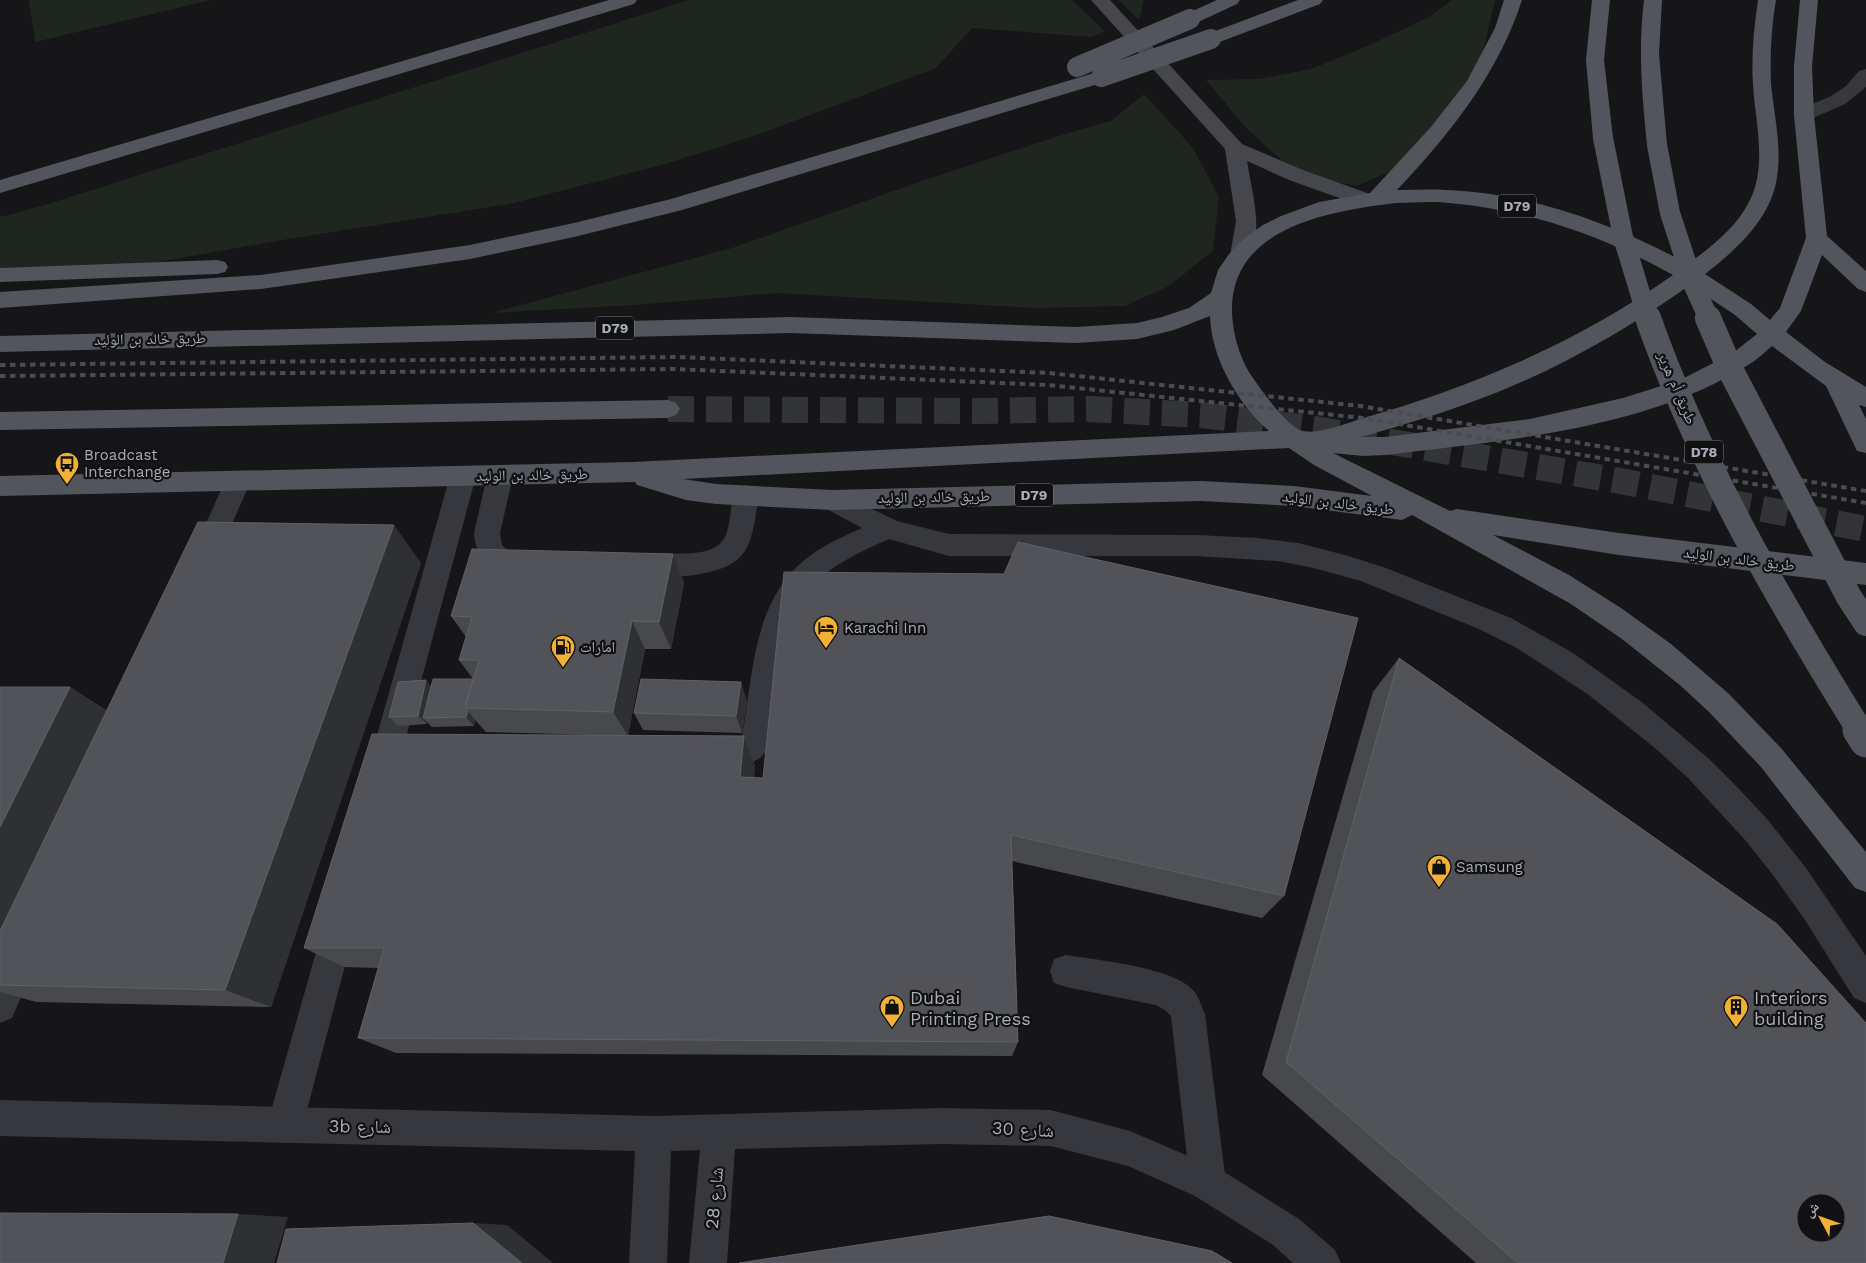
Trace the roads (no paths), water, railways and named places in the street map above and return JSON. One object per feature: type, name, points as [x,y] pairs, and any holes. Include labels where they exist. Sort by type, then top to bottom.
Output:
[{"type":"main road","points":[[0,187],[628,0]]},
{"type":"main road","points":[[952,121],[1231,0]]},
{"type":"main road","points":[[0,300],[261,282],[470,252],[574,230],[675,205],[1101,77],[1211,39],[1314,0]]},
{"type":"main road","points":[[1370,198],[1413,161],[1467,93],[1487,63],[1510,13],[1513,0]]},
{"type":"main road","name":"طريق أم هرير","points":[[1601,0],[1595,60],[1602,138],[1616,212],[1640,297],[1677,394],[1729,506],[1801,637],[1866,741]]},
{"type":"main road","points":[[1654,0],[1651,17],[1649,78],[1657,145],[1673,222],[1694,286],[1730,369],[1849,597],[1866,623]]},
{"type":"main road","points":[[1318,440],[1408,415],[1492,385],[1573,347],[1630,315],[1689,274],[1712,257],[1745,225],[1759,205],[1766,183],[1768,160],[1762,82],[1762,30],[1768,0]]},
{"type":"main road","points":[[633,472],[1292,439],[1318,440],[1341,445],[1385,446],[1530,428],[1625,407],[1688,386],[1741,359],[1772,334],[1790,311],[1817,238],[1804,115],[1802,66],[1809,0]]},
{"type":"main road","name":"D79","points":[[1242,250],[1275,227],[1302,215],[1331,205],[1370,198],[1405,195],[1447,196],[1490,201],[1533,210],[1578,223],[1621,240],[1689,274],[1741,307],[1772,334],[1837,383],[1866,398]]},
{"type":"main road","points":[[1817,238],[1866,284]]},
{"type":"main road","points":[[1242,250],[1225,278],[1221,296],[1222,329],[1230,357],[1244,385],[1265,412],[1292,439],[1366,483],[1437,516],[1578,594],[1663,653],[1735,718],[1803,794],[1866,877]]},
{"type":"main road","points":[[0,275],[207,267],[229,268],[247,273],[261,282]]},
{"type":"main road","name":"طريق خالد بن الوليد","points":[[0,344],[791,325],[873,326],[1083,335],[1127,332],[1160,326],[1194,315],[1221,296]]},
{"type":"main road","points":[[1837,383],[1866,444]]},
{"type":"main road","points":[[0,421],[668,408]]},
{"type":"main road","name":"طريق خالد بن الوليد","points":[[0,486],[633,472],[659,483],[686,490],[716,494],[832,500],[1201,491],[1294,496],[1358,503],[1580,539],[1866,574]]},
{"type":"street","points":[[1100,0],[1235,148],[1296,175],[1370,198]]},
{"type":"street","points":[[1804,115],[1844,98],[1859,86],[1866,76]]},
{"type":"street","points":[[1235,148],[1246,221],[1242,250]]},
{"type":"street","points":[[376,793],[463,476]]},
{"type":"street","points":[[500,476],[487,533],[486,543],[490,552],[497,559],[508,564],[542,565]]},
{"type":"street","points":[[193,581],[238,481]]},
{"type":"street","points":[[619,564],[705,563],[716,560],[729,551],[737,539],[746,495]]},
{"type":"street","points":[[832,500],[857,516],[886,528],[916,538],[949,545],[1193,545],[1297,554],[1350,567],[1460,608],[1525,639],[1589,678],[1650,726],[1697,767],[1742,814],[1783,862],[1817,908],[1866,986]]},
{"type":"street","points":[[687,752],[736,753],[750,749],[755,743],[770,637],[779,609],[796,584],[818,564],[844,548],[886,528]]},
{"type":"street","points":[[389,745],[419,746]]},
{"type":"street","points":[[285,1125],[347,897]]},
{"type":"street","points":[[0,1006],[33,934]]},
{"type":"street","points":[[1066,971],[1163,990],[1178,998],[1184,1004],[1188,1014],[1208,1183]]},
{"type":"street","name":"3b شارع","points":[[0,1118],[654,1134],[720,1133]]},
{"type":"street","name":"شارع 30","points":[[720,1133],[942,1126],[1051,1128],[1130,1149],[1208,1183],[1286,1232],[1322,1263]]},
{"type":"street","name":"شارع 28","points":[[708,1263],[720,1133]]},
{"type":"street","points":[[648,1263],[654,1134]]},
{"type":"tunnel","points":[[668,409],[978,411],[1089,409],[1202,415],[1315,429],[1615,480],[1866,529]]},
{"type":"railway","points":[[0,365],[677,357],[1049,373],[1360,406],[1866,491]]},
{"type":"railway","points":[[0,376],[675,369],[1048,385],[1363,418],[1866,503]]},
{"type":"place","name":"Broadcast Interchange","points":[[67,485]]},
{"type":"place","name":"Karachi Inn","points":[[826,649]]},
{"type":"place","name":"امارات","points":[[563,668]]},
{"type":"place","name":"Samsung","points":[[1439,888]]},
{"type":"place","name":"Dubai Printing Press","points":[[892,1028]]},
{"type":"place","name":"Interiors building","points":[[1736,1028]]}]
